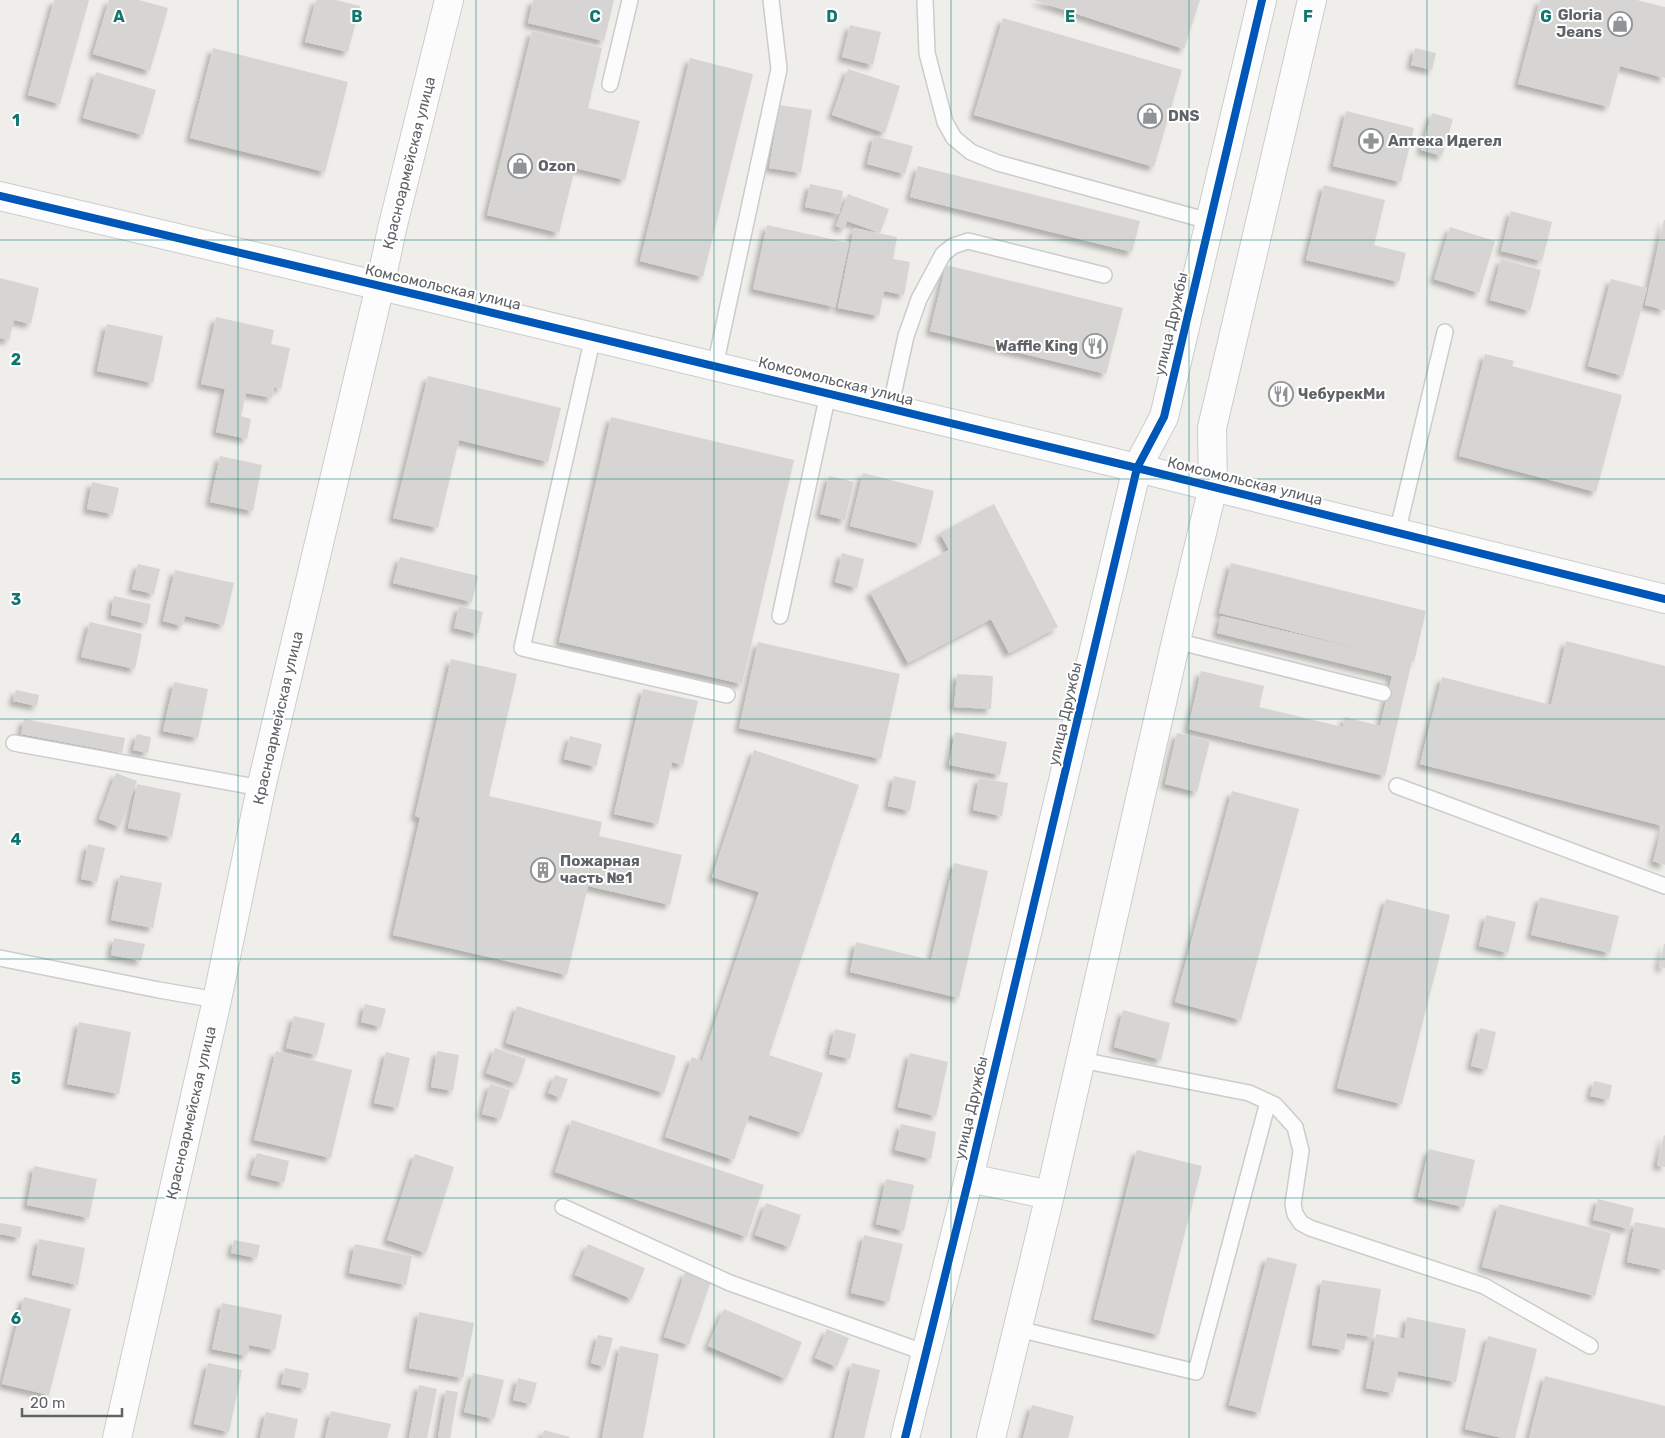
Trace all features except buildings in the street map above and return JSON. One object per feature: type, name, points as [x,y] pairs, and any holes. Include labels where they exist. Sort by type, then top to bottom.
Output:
[{"type":"street","name":"Красноармейская улица","points":[[118,1438],[217,1000],[261,788],[392,229],[449,0]]},
{"type":"street","name":"улица Дружбы","points":[[905,1438],[969,1178],[1137,468],[1164,416],[1262,0]]},
{"type":"street","points":[[991,1438],[1082,1060],[1176,641],[1213,487],[1212,428],[1312,0]]},
{"type":"street","name":"Комсомольская улица","points":[[0,196],[1137,468],[1665,599]]},
{"type":"street","points":[[969,1178],[1050,1195]]},
{"type":"lane","points":[[610,84],[630,0]]},
{"type":"lane","points":[[715,366],[780,69],[771,0]]},
{"type":"lane","points":[[925,0],[927,53],[944,122],[954,138],[971,152],[998,163],[1209,221]]},
{"type":"lane","points":[[890,409],[901,355],[919,299],[943,254],[953,246],[968,241],[1104,275]]},
{"type":"lane","points":[[1397,533],[1445,332]]},
{"type":"lane","points":[[593,337],[522,648],[727,694]]},
{"type":"lane","points":[[780,616],[828,394]]},
{"type":"lane","points":[[1176,641],[1382,693]]},
{"type":"lane","points":[[14,743],[261,788]]},
{"type":"lane","points":[[1397,786],[1665,886]]},
{"type":"lane","points":[[0,958],[217,1000]]},
{"type":"lane","points":[[1082,1060],[1249,1094],[1275,1105],[1295,1127],[1301,1151],[1293,1204],[1301,1223],[1310,1228],[1484,1286],[1590,1346]]},
{"type":"lane","points":[[1018,1329],[1196,1372],[1268,1102]]},
{"type":"lane","points":[[563,1207],[730,1283],[926,1353]]},
{"type":"cycle path","points":[[905,1438],[969,1178],[1137,468],[1164,417],[1262,0]]},
{"type":"cycle path","points":[[0,196],[1137,468],[1665,599]]},
{"type":"place","name":"Gloria Jeans","points":[[1620,24]]},
{"type":"place","name":"DNS","points":[[1150,116]]},
{"type":"place","name":"Аптека Идегел","points":[[1371,141]]},
{"type":"place","name":"Ozon","points":[[520,166]]},
{"type":"place","name":"Waffle King","points":[[1095,346]]},
{"type":"place","name":"ЧебурекМи","points":[[1281,394]]},
{"type":"place","name":"Пожарная часть №1","points":[[543,870]]}]
